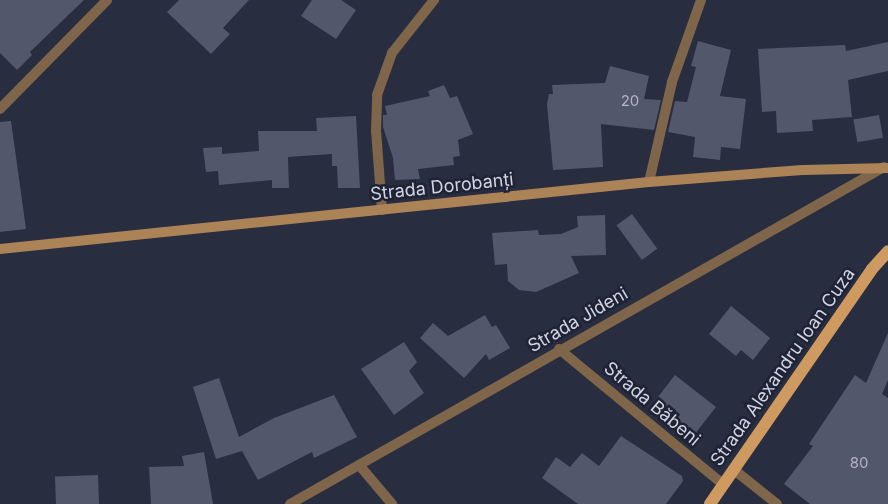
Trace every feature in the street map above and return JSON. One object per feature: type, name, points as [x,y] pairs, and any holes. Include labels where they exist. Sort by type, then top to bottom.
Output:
[{"type":"main road","name":"Strada Dorobanți","points":[[0,249],[649,182],[802,170],[886,167]]},
{"type":"main road","name":"Strada Alexandru Ioan Cuza","points":[[710,504],[888,251]]},
{"type":"street","points":[[0,109],[107,0]]},
{"type":"street","points":[[382,210],[376,131],[377,95],[392,54],[434,0]]},
{"type":"street","points":[[649,182],[672,82],[701,0]]},
{"type":"street","name":"Strada Jideni","points":[[290,504],[360,466],[559,349],[886,167]]},
{"type":"street","name":"Strada Băbeni","points":[[559,349],[723,484]]},
{"type":"street","points":[[360,466],[392,504]]},
{"type":"street","points":[[733,469],[777,504]]},
{"type":"building","points":[[0,0],[84,0],[30,52],[32,55],[17,70],[0,53]]},
{"type":"building","points":[[179,0],[249,0],[223,28],[230,34],[211,54],[167,12]]},
{"type":"building","points":[[312,0],[341,0],[356,10],[336,39],[301,16]]},
{"type":"building","points":[[698,41],[731,50],[720,96],[746,99],[740,149],[721,147],[720,160],[693,157],[695,137],[668,132],[675,101],[687,102],[696,67],[691,66]]},
{"type":"building","points":[[888,42],[888,71],[848,80],[852,117],[812,120],[813,131],[777,133],[776,111],[762,112],[758,49],[845,45],[846,51]]},
{"type":"building","points":[[610,66],[649,76],[644,99],[661,100],[654,130],[601,124],[603,167],[553,170],[547,104],[549,94],[553,94],[552,85],[605,83]]},
{"type":"building","points":[[444,85],[450,98],[457,96],[473,134],[458,140],[460,156],[453,157],[454,165],[418,169],[420,179],[395,180],[393,158],[383,127],[383,115],[387,115],[385,106],[430,96],[428,91]]},
{"type":"building","points":[[879,115],[883,138],[857,142],[853,120]]},
{"type":"building","points":[[356,116],[360,188],[338,188],[337,166],[332,166],[332,154],[288,157],[289,188],[272,188],[272,180],[219,185],[218,171],[206,172],[203,148],[222,147],[222,154],[259,151],[258,131],[317,131],[316,118]]},
{"type":"building","points":[[11,121],[26,229],[0,232],[0,122]]},
{"type":"building","points":[[632,214],[657,249],[642,260],[617,225]]},
{"type":"building","points":[[605,215],[606,255],[571,256],[579,273],[536,292],[519,290],[508,281],[507,264],[495,265],[492,233],[538,230],[539,235],[561,234],[578,227],[577,216]]},
{"type":"building","points":[[731,306],[770,338],[753,360],[741,350],[736,356],[709,334]]},
{"type":"building","points":[[485,315],[492,327],[496,325],[510,348],[489,360],[486,354],[464,378],[420,338],[433,323],[448,336]]},
{"type":"building","points":[[888,333],[888,380],[882,394],[888,398],[888,504],[810,504],[784,484],[813,446],[809,444],[855,375],[866,383]]},
{"type":"building","points":[[404,342],[417,362],[409,371],[424,393],[394,415],[361,369]]},
{"type":"building","points":[[675,375],[716,407],[690,440],[672,426],[677,420],[654,402]]},
{"type":"building","points":[[219,378],[239,437],[274,418],[334,395],[357,437],[314,458],[312,452],[258,480],[242,451],[216,459],[193,387]]},
{"type":"building","points":[[621,436],[682,476],[683,481],[666,504],[578,504],[542,478],[556,457],[570,467],[582,453],[599,466]]},
{"type":"building","points":[[204,452],[213,504],[151,504],[149,467],[184,466],[182,456]]},
{"type":"building","points":[[98,475],[99,504],[56,504],[55,477]]}]
